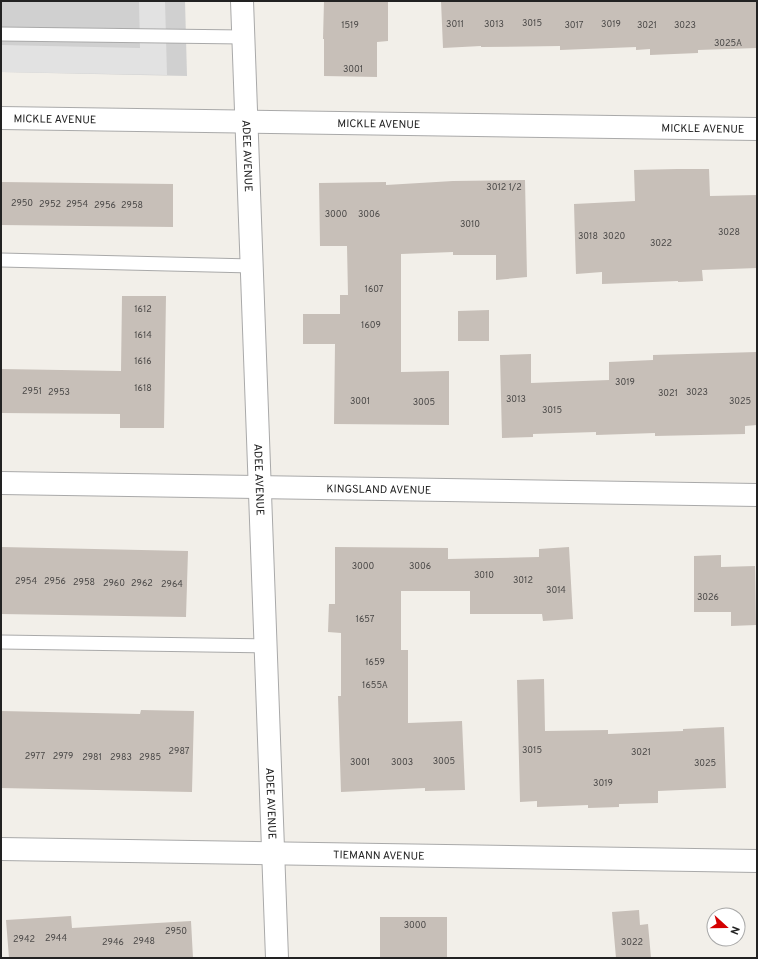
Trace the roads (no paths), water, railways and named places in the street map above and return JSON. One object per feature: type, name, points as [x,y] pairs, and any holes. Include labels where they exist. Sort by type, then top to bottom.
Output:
[{"type":"street","name":"ADEE AVENUE","points":[[242,1],[277,958]]},
{"type":"street","name":"MICKLE AVENUE","points":[[1,118],[757,130]]},
{"type":"street","name":"KINGSLAND AVENUE","points":[[1,483],[757,495]]},
{"type":"street","name":"TIEMANN AVENUE","points":[[1,849],[757,861]]},
{"type":"lane","points":[[1,34],[243,37]]},
{"type":"lane","points":[[1,260],[252,266]]},
{"type":"lane","points":[[1,642],[265,646]]}]
